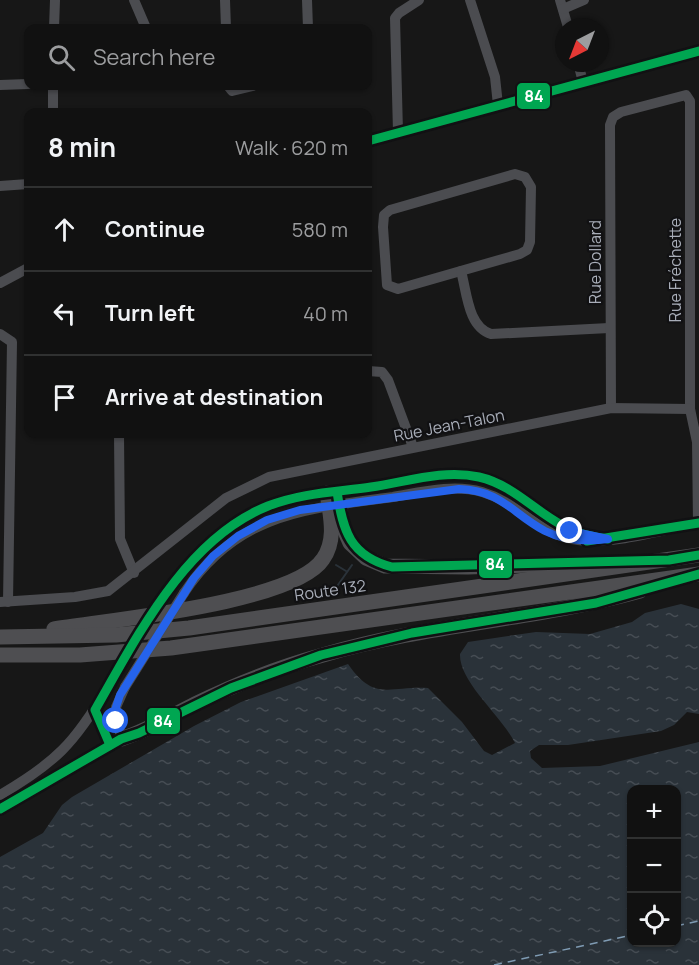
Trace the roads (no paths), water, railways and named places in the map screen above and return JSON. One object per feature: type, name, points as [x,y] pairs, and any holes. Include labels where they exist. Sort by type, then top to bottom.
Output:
[{"type":"highway","points":[[333,499],[345,533],[354,548],[372,561],[392,567],[669,560]]},
{"type":"highway","points":[[3,638],[180,609],[292,583],[312,572],[326,556],[331,539],[333,499]]},
{"type":"highway","name":"Route 132","points":[[3,638],[108,635],[199,627],[699,555]]},
{"type":"highway","points":[[0,656],[80,655],[171,648],[698,574]]},
{"type":"highway","points":[[116,742],[231,688],[321,655],[412,633],[596,603],[698,574]]},
{"type":"street","points":[[54,0],[54,24]]},
{"type":"street","points":[[134,0],[144,24]]},
{"type":"street","points":[[225,0],[226,24]]},
{"type":"street","points":[[307,0],[308,24]]},
{"type":"street","points":[[398,132],[395,18],[419,0]]},
{"type":"street","points":[[470,0],[495,77],[498,105]]},
{"type":"street","points":[[561,4],[584,0]]},
{"type":"street","points":[[372,140],[699,51]]},
{"type":"street","points":[[580,72],[583,82]]},
{"type":"street","points":[[0,85],[24,84]]},
{"type":"street","points":[[53,90],[53,108]]},
{"type":"street","name":"Rue Fréchette","points":[[613,117],[621,112],[679,96],[686,95],[690,99],[690,409],[697,442],[699,523]]},
{"type":"street","name":"Rue Dollard","points":[[611,408],[610,125],[613,117]]},
{"type":"street","points":[[515,174],[525,177],[531,187],[530,242],[527,250],[461,272],[398,289],[387,285],[382,227],[384,215],[390,210],[515,174]]},
{"type":"street","points":[[0,186],[24,184]]},
{"type":"street","points":[[0,283],[24,270]]},
{"type":"street","points":[[461,272],[475,324],[480,331],[491,334],[609,328]]},
{"type":"street","points":[[0,334],[12,342],[4,602]]},
{"type":"street","points":[[372,371],[382,372],[388,380],[413,447]]},
{"type":"street","name":"Rue Jean-Talon","points":[[4,602],[75,597],[108,591],[134,573],[226,498],[269,477],[611,408],[690,409]]},
{"type":"street","points":[[119,438],[120,539],[134,573]]},
{"type":"street","points":[[0,795],[33,776],[60,755],[78,735],[165,596],[192,558],[230,526],[278,502],[470,489],[502,500],[553,534],[585,541],[699,523]]},
{"type":"street","points":[[116,742],[116,707],[125,687],[184,593],[213,556],[238,536],[285,514],[333,499]]},
{"type":"street","points":[[95,710],[116,742]]},
{"type":"street","points":[[0,809],[116,742]]},
{"type":"water","points":[[681,604],[699,609],[699,714],[687,712],[674,725],[661,731],[568,745],[539,745],[530,751],[531,758],[542,768],[600,766],[699,742],[699,965],[0,965],[0,857],[43,833],[62,805],[72,797],[194,726],[241,702],[348,664],[357,676],[374,688],[392,690],[428,688],[462,722],[484,751],[492,755],[515,743],[466,676],[460,654],[468,642],[536,632],[590,634],[632,622],[645,613]]},
{"type":"waterway","points":[[336,565],[346,571]]},
{"type":"waterway","points":[[333,592],[352,565]]}]
